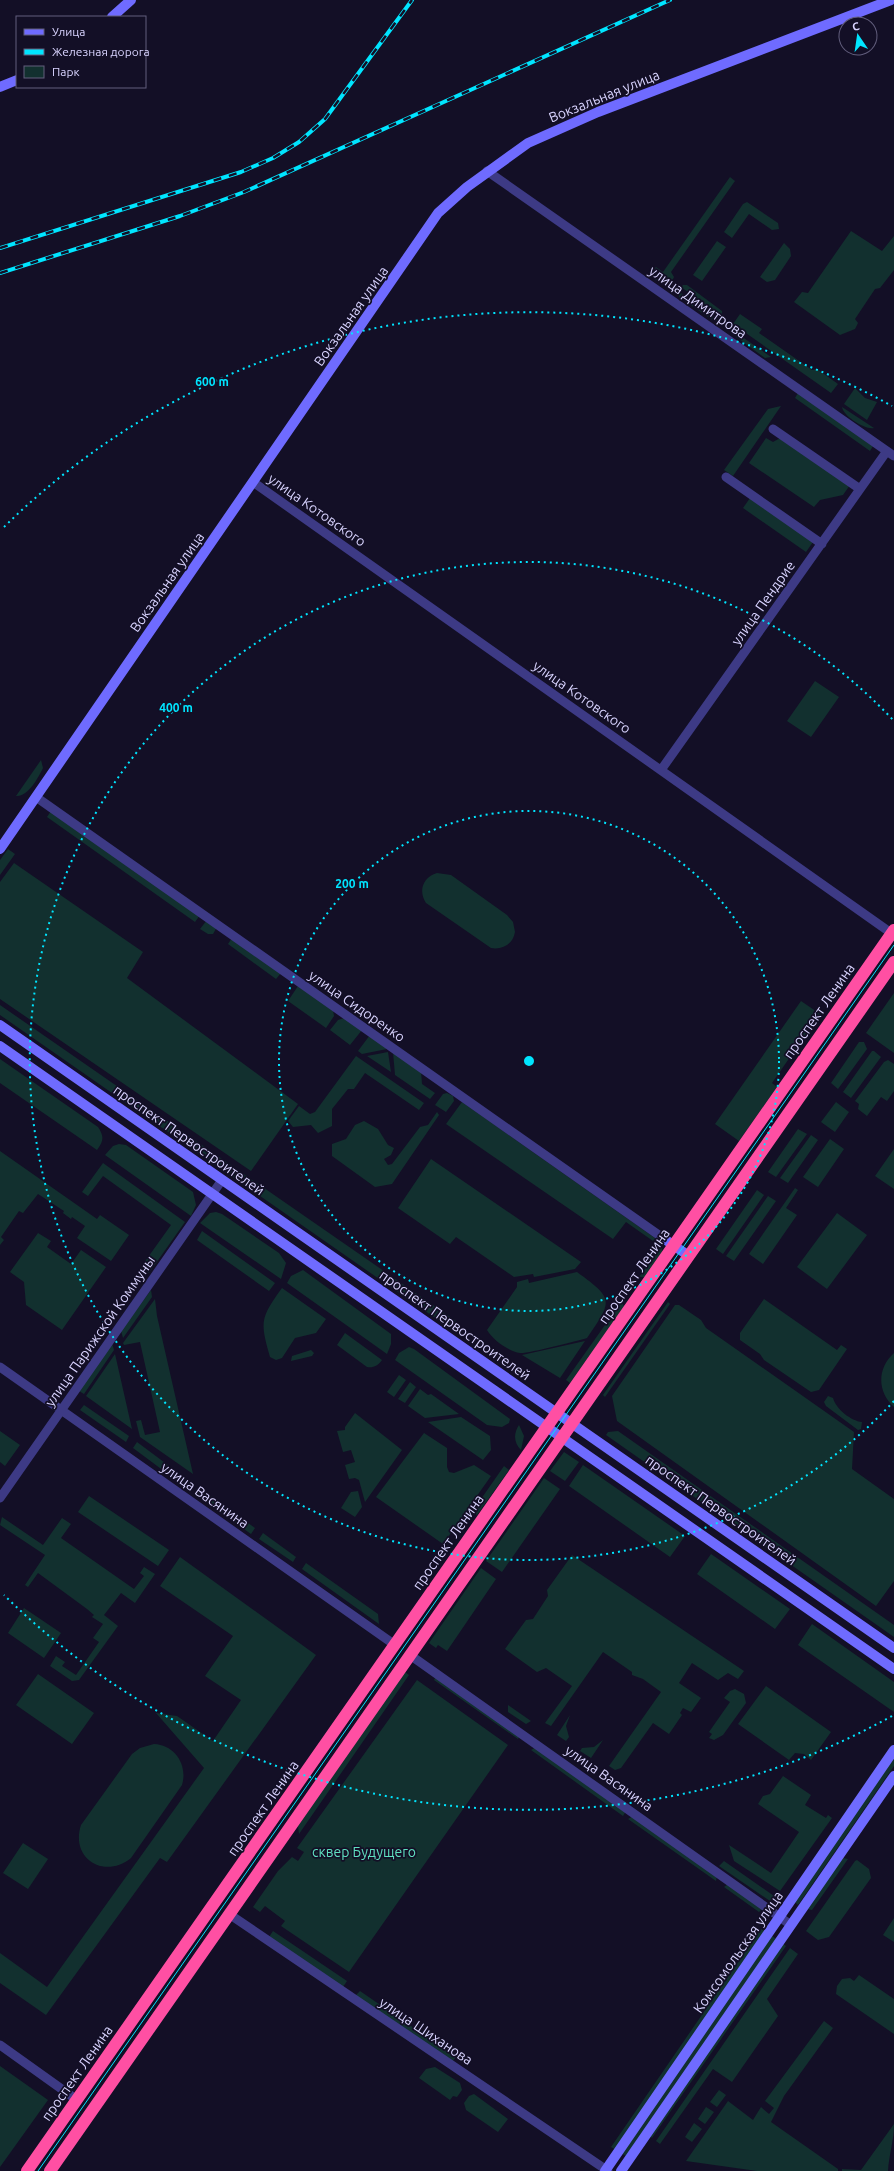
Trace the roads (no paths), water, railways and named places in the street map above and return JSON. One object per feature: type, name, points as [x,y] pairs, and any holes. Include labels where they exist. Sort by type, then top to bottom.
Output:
[{"type":"highway","name":"проспект Ленина","points":[[27,2171],[893,933]]},
{"type":"highway","points":[[50,2171],[894,962]]},
{"type":"highway","points":[[395,1645],[410,1655]]},
{"type":"highway","points":[[305,1774],[320,1784]]},
{"type":"highway","points":[[77,2100],[92,2110]]},
{"type":"street","points":[[113,16],[131,0]]},
{"type":"street","name":"Вокзальная улица","points":[[0,849],[438,213],[487,171],[528,143],[592,114],[891,0]]},
{"type":"street","points":[[0,87],[16,80]]},
{"type":"street","name":"улица Димитрова","points":[[487,171],[891,454]]},
{"type":"street","points":[[773,429],[860,489]]},
{"type":"street","name":"улица Пендрие","points":[[661,770],[860,489],[891,454]]},
{"type":"street","points":[[726,477],[822,544]]},
{"type":"street","name":"улица Котовского","points":[[253,482],[893,933]]},
{"type":"street","name":"улица Сидоренко","points":[[36,797],[663,1238]]},
{"type":"street","name":"проспект Первостроителей","points":[[0,1025],[894,1648]]},
{"type":"street","points":[[0,1046],[894,1669]]},
{"type":"street","name":"улица Парижской Коммуны","points":[[0,1498],[222,1180]]},
{"type":"street","points":[[663,1238],[689,1256]]},
{"type":"street","points":[[410,1332],[420,1318]]},
{"type":"street","name":"улица Васянина","points":[[0,1367],[395,1645]]},
{"type":"street","points":[[706,1537],[716,1523]]},
{"type":"street","points":[[805,1607],[815,1593]]},
{"type":"street","name":"улица Васянина","points":[[410,1655],[791,1925]]},
{"type":"street","name":"Комсомольская улица","points":[[606,2171],[894,1750]]},
{"type":"street","name":"Комсомольская улица","points":[[622,2171],[894,1776]]},
{"type":"street","name":"улица Шиханова","points":[[229,1914],[606,2171]]},
{"type":"street","points":[[0,2045],[77,2100]]},
{"type":"tram line","points":[[38,2171],[894,945]]},
{"type":"railway","points":[[0,248],[241,172],[273,158],[299,142],[325,119],[412,0]]},
{"type":"railway","points":[[0,273],[180,216],[244,192],[670,0]]},
{"type":"park label","name":"сквер Будущего","points":[[364,1852]]}]
